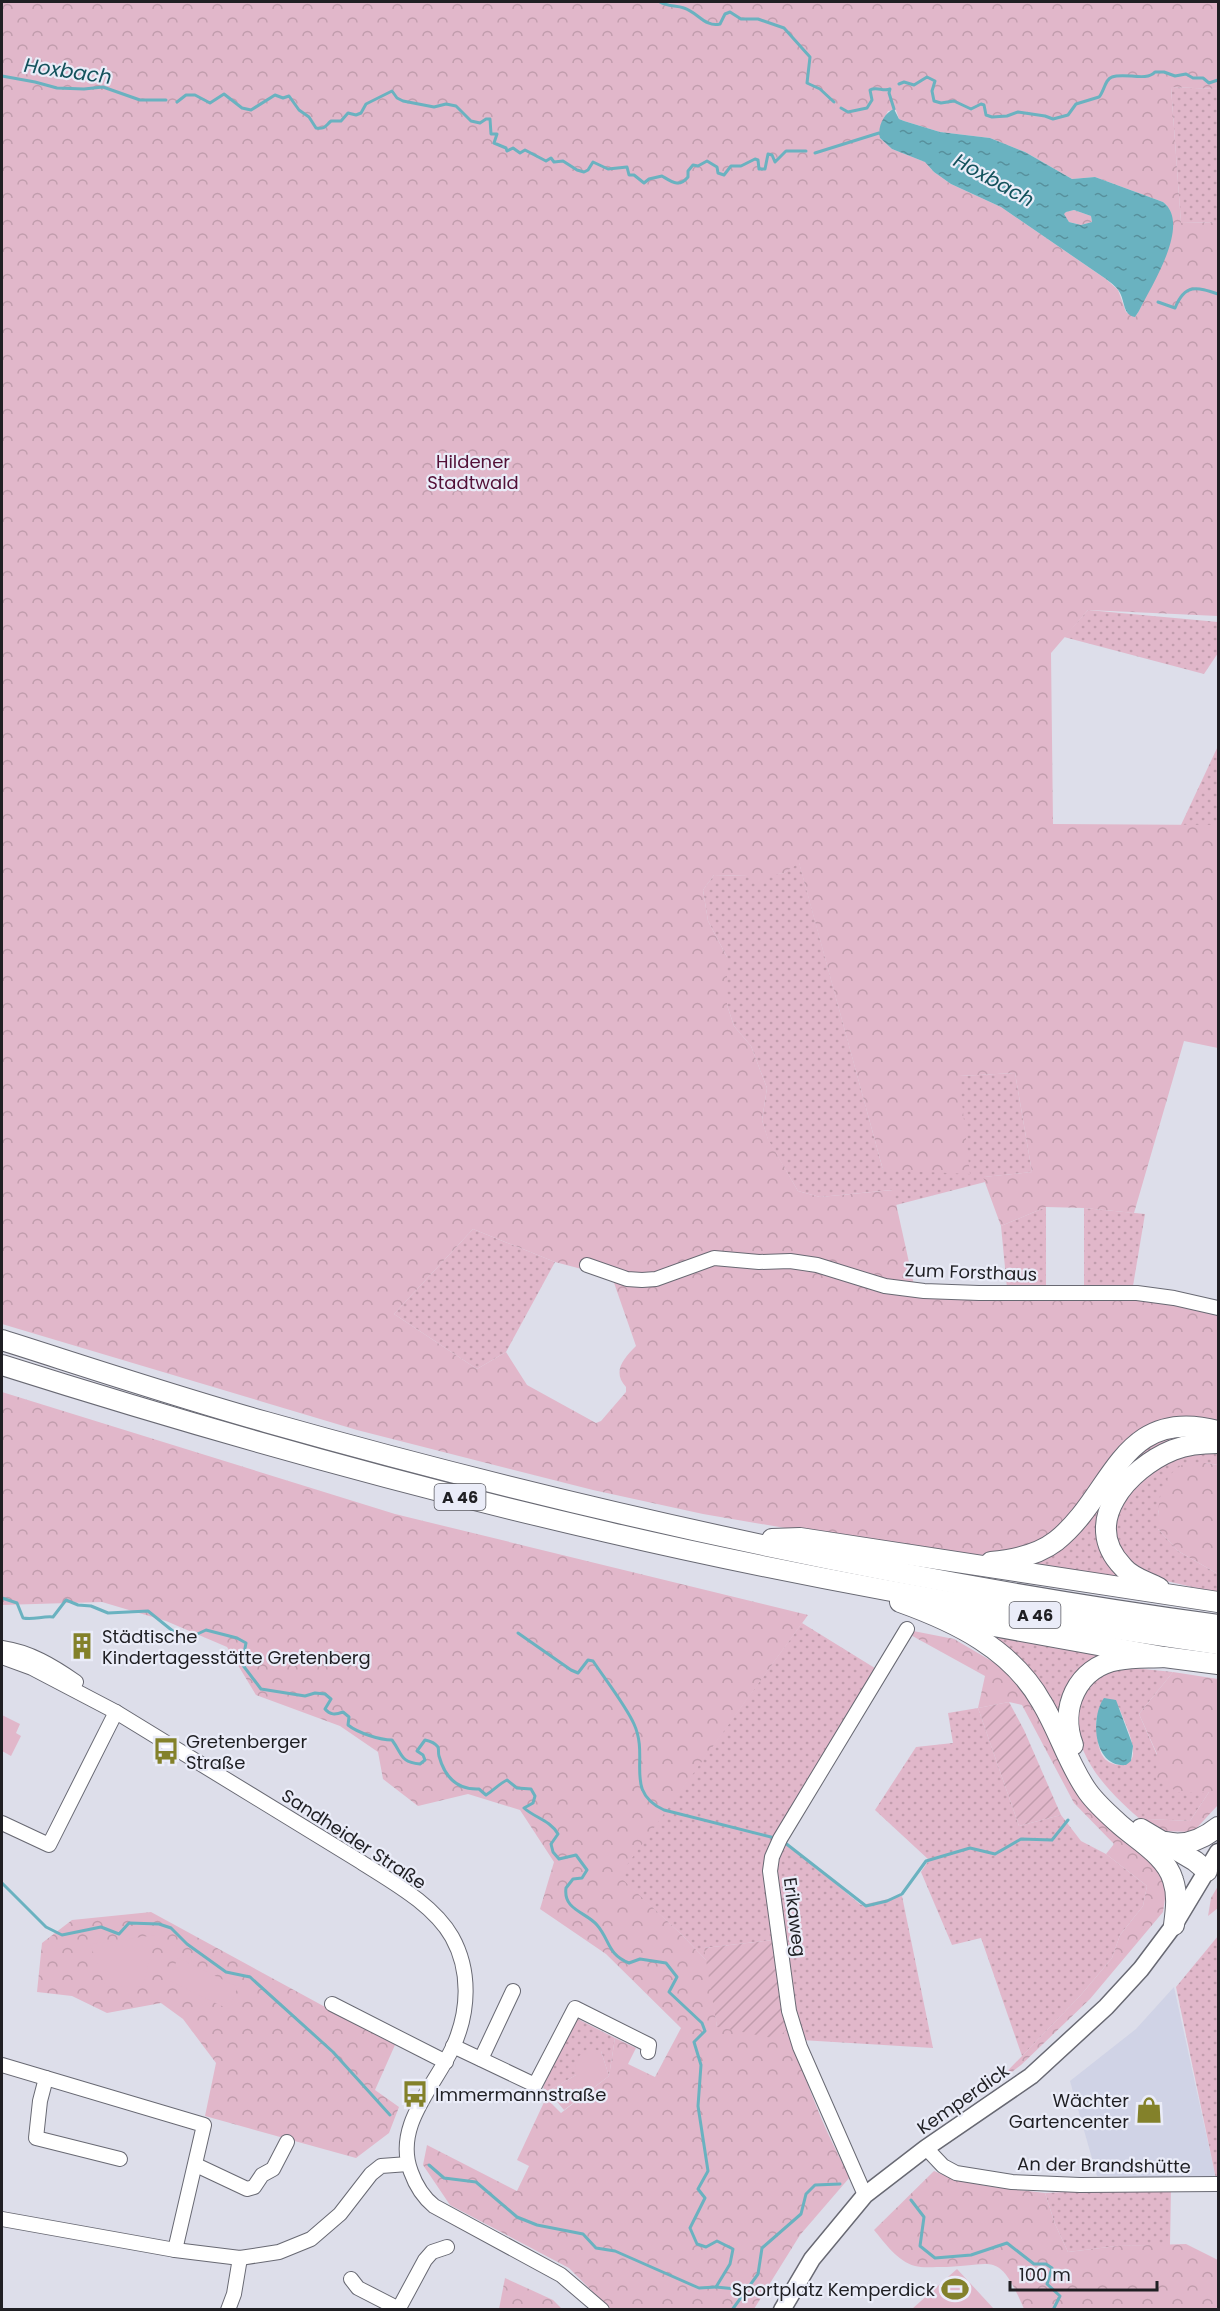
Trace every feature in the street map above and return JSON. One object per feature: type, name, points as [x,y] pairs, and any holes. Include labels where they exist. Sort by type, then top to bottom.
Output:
[{"type":"highway","name":"A 46","points":[[2,1340],[154,1389],[342,1443],[480,1479],[746,1540],[919,1576],[1218,1629]]},
{"type":"highway","name":"A 46","points":[[2,1365],[257,1442],[475,1501],[609,1533],[853,1584],[1218,1629]]},
{"type":"highway","points":[[962,1564],[1022,1557],[1040,1551],[1055,1541],[1069,1529],[1125,1454],[1140,1441],[1174,1427],[1194,1426],[1218,1431]]},
{"type":"highway","points":[[1177,1597],[1134,1577],[1116,1559],[1107,1536],[1109,1508],[1117,1492],[1126,1482],[1160,1456],[1174,1449],[1197,1443],[1218,1443]]},
{"type":"highway","points":[[746,1540],[800,1538],[1218,1602]]},
{"type":"highway","points":[[853,1584],[938,1616],[988,1644],[1017,1669],[1042,1701],[1088,1791],[1116,1822],[1148,1840],[1195,1861],[1205,1875]]},
{"type":"highway","points":[[938,1616],[1164,1657],[1218,1664]]},
{"type":"highway","points":[[1164,1657],[1116,1660],[1087,1674],[1070,1698],[1067,1716],[1071,1742],[1089,1777],[1115,1808],[1148,1840],[1173,1878],[1177,1905],[1174,1925]]},
{"type":"highway","points":[[1148,1840],[1186,1844],[1199,1840],[1218,1827]]},
{"type":"main road","name":"Kemperdick","points":[[782,2310],[812,2259],[865,2195],[926,2148],[1017,2087],[1075,2037],[1141,1969],[1174,1925],[1218,1852]]},
{"type":"street","name":"Zum Forsthaus","points":[[587,1265],[627,1279],[642,1280],[656,1279],[714,1258],[759,1262],[790,1261],[817,1265],[885,1286],[924,1291],[1137,1293],[1174,1298],[1218,1308]]},
{"type":"street","name":"Erikaweg","points":[[865,2195],[800,2047],[789,2011],[770,1871],[772,1857],[780,1839],[907,1629]]},
{"type":"street","name":"Sandheider Straße","points":[[2,1647],[30,1654],[49,1664],[116,1712]]},
{"type":"street","name":"Sandheider Straße","points":[[2,1657],[32,1668],[116,1712],[361,1862],[396,1885],[433,1914],[451,1936],[465,1973],[464,2012],[446,2062],[412,2121],[407,2141],[408,2164],[415,2184],[434,2206],[561,2276],[602,2310]]},
{"type":"street","points":[[2,1823],[49,1845],[116,1712]]},
{"type":"street","points":[[481,2059],[513,1991]]},
{"type":"street","points":[[332,2004],[446,2062]]},
{"type":"street","points":[[453,2046],[536,2085],[575,2008],[649,2045],[648,2052]]},
{"type":"street","points":[[2,2066],[204,2125],[175,2250]]},
{"type":"street","points":[[46,2078],[40,2101],[36,2138],[120,2159]]},
{"type":"street","points":[[196,2165],[247,2189],[254,2187],[262,2175],[273,2169],[287,2142]]},
{"type":"street","name":"An der Brandshütte","points":[[926,2148],[943,2166],[956,2173],[1012,2182],[1218,2184]]},
{"type":"street","points":[[2,2219],[175,2250],[240,2258],[279,2252],[311,2239],[340,2214],[371,2174],[381,2166],[408,2164]]},
{"type":"street","points":[[351,2279],[358,2288],[399,2309],[425,2260],[432,2252],[447,2247]]},
{"type":"street","points":[[228,2310],[234,2294],[240,2258]]},
{"type":"shaded area","points":[[1174,1987],[1216,2179],[1097,2176],[1070,2081],[1136,2029]]},
{"type":"green space","name":"Hildener Stadtwald","points":[[2,2],[1218,2],[1218,89],[1171,87],[1181,223],[1218,222],[1218,616],[1088,610],[1051,653],[1053,824],[1218,825],[1218,1048],[1184,1041],[1134,1213],[1046,1207],[1001,1226],[983,1177],[1032,1172],[1015,1073],[959,1076],[970,1174],[883,1170],[799,863],[784,873],[770,875],[759,884],[748,876],[714,875],[703,890],[708,921],[727,957],[727,1005],[734,1026],[751,1046],[767,1088],[762,1120],[768,1139],[798,1191],[820,1197],[893,1190],[914,1285],[925,1298],[1132,1295],[1218,1312],[1218,1422],[1185,1417],[1162,1421],[1039,1545],[1002,1557],[797,1530],[703,1514],[593,1490],[357,1430],[2,1324]],"holes":[[[896,110],[899,119],[940,132],[990,138],[1025,152],[1072,179],[1095,177],[1163,202],[1170,212],[1173,225],[1171,240],[1159,271],[1135,317],[1126,312],[1118,290],[1106,279],[1001,207],[951,184],[934,172],[925,162],[892,149],[880,138],[880,127],[888,111]],[[473,1229],[555,1262],[612,1277],[636,1346],[621,1366],[620,1376],[626,1392],[601,1421],[596,1423],[527,1385],[506,1352],[477,1369],[394,1314]]]},
{"type":"green space","points":[[1171,87],[1218,89],[1218,222],[1181,223]]},
{"type":"green space","points":[[1074,210],[1091,216],[1092,222],[1081,225],[1069,222],[1063,214]]},
{"type":"green space","points":[[1088,610],[1218,622],[1218,653],[1204,674],[1064,637]]},
{"type":"green space","points":[[1218,746],[1218,825],[1181,825]]},
{"type":"green space","points":[[799,862],[883,1170],[959,1076],[1015,1073],[1032,1172],[984,1177],[985,1182],[896,1205],[892,1190],[820,1197],[798,1191],[768,1140],[762,1120],[767,1088],[751,1046],[734,1026],[727,1005],[727,957],[708,921],[703,890],[714,875],[748,876],[784,873]]},
{"type":"green space","points":[[1046,1207],[1046,1288],[1007,1288],[1001,1226]]},
{"type":"green space","points":[[1084,1208],[1145,1214],[1133,1286],[1084,1287]]},
{"type":"green space","points":[[473,1229],[555,1262],[506,1352],[477,1369],[394,1314]]},
{"type":"green space","points":[[2,1392],[395,1514],[808,1615],[619,1876],[708,1962],[717,2027],[789,2027],[815,2104],[850,2177],[800,2235],[754,2309],[610,2309],[569,2268],[450,2205],[423,2165],[427,2145],[517,2191],[529,2166],[517,2160],[546,2098],[561,2113],[609,2076],[615,2038],[636,2048],[628,2064],[655,2077],[681,2028],[606,1954],[540,1909],[554,1862],[520,1810],[468,1794],[418,1806],[383,1779],[378,1752],[340,1726],[256,1695],[227,1647],[166,1621],[102,1602],[2,1605]]},
{"type":"green space","points":[[1199,1430],[1180,1439],[1103,1516],[1130,1580],[997,1565],[1143,1445]]},
{"type":"green space","points":[[1218,1449],[1218,1465],[1205,1463],[1158,1511],[1158,1529],[1178,1551],[1218,1574],[1218,1593],[1149,1577],[1123,1557],[1115,1532],[1119,1506],[1138,1480],[1184,1453]]},
{"type":"green space","points":[[1205,1463],[1218,1465],[1218,1574],[1178,1551],[1158,1529],[1159,1502],[1168,1478],[1182,1465]]},
{"type":"green space","points":[[802,1623],[878,1670],[779,1833],[773,1940],[704,1948],[708,1962],[618,1876]]},
{"type":"green space","points":[[898,1628],[954,1639],[1000,1666],[1024,1693],[1159,1872],[1167,1886],[1163,1912],[1090,1999],[1021,2065],[991,2088],[1080,1996],[1112,1958],[1120,1935],[1143,1906],[1147,1886],[1106,1854],[1114,1844],[1074,1803],[1022,1705],[1009,1702],[978,1708],[985,1676]]},
{"type":"green space","points":[[975,1631],[1109,1657],[1062,1726]]},
{"type":"green space","points":[[1124,1667],[1173,1672],[1139,1714],[1157,1755],[1178,1792],[1209,1792],[1190,1821],[1147,1819],[1146,1824],[1107,1787],[1096,1773],[1080,1741],[1077,1724],[1078,1706],[1086,1690],[1098,1676]],"holes":[[[1119,1707],[1130,1735],[1133,1753],[1129,1762],[1116,1765],[1107,1761],[1101,1754],[1096,1720]]]},
{"type":"green space","points":[[1173,1672],[1218,1679],[1218,1805],[1193,1832],[1161,1831],[1146,1824],[1147,1819],[1190,1821],[1209,1792],[1178,1792],[1156,1779],[1157,1754],[1139,1714]]},
{"type":"green space","points":[[1009,1702],[1024,1730],[1061,1815],[1019,1826],[978,1708]]},
{"type":"green space","points":[[978,1708],[1019,1826],[1061,1815],[1081,1841],[1106,1854],[1147,1886],[1143,1906],[1120,1935],[1112,1958],[1080,1996],[1022,2056],[981,1938],[952,1945],[921,1872],[929,1860],[875,1810],[916,1747],[953,1743],[948,1713]]},
{"type":"green space","points":[[2,1715],[20,1724],[16,1733],[21,1736],[11,1756],[2,1751]]},
{"type":"green space","points":[[783,1840],[861,1905],[902,1896],[933,2048],[801,2040],[791,2000],[773,1871]]},
{"type":"green space","points":[[1218,1886],[1218,1908],[1208,1916],[1211,1898]]},
{"type":"green space","points":[[151,1912],[395,2045],[375,2090],[399,2107],[389,2133],[356,2158],[205,2116],[216,2063],[183,2019],[161,2003],[107,2013],[72,1996],[37,1992],[42,1943],[72,1920]]},
{"type":"green space","points":[[156,1935],[143,1986],[106,1987],[90,1944]]},
{"type":"green space","points":[[1218,1936],[1218,2179],[1216,2179],[1176,1987]]},
{"type":"green space","points":[[773,1940],[789,2027],[777,2039],[717,2027],[704,1948]]},
{"type":"green space","points":[[178,1958],[238,1987],[228,2009],[168,1980]]},
{"type":"green space","points":[[576,2018],[615,2038],[609,2076],[601,2051],[576,2075],[548,2091],[543,2088],[549,2071]]},
{"type":"green space","points":[[589,2048],[601,2051],[609,2076],[564,2110],[548,2091],[576,2075],[577,2059]]},
{"type":"green space","points":[[934,2171],[974,2184],[1045,2193],[1055,2224],[1068,2252],[1117,2246],[1186,2244],[1218,2260],[1218,2309],[1024,2309],[1015,2289],[1000,2268],[983,2264],[918,2267],[909,2264],[892,2251],[874,2230]]},
{"type":"green space","points":[[1171,2187],[1170,2245],[1117,2246],[1068,2252],[1055,2224],[1045,2193]]},
{"type":"green space","name":"Sportplatz Kemperdick","points":[[957,2269],[994,2309],[912,2309]]},
{"type":"green space","points":[[505,2278],[553,2300],[562,2309],[499,2309]]},
{"type":"water","points":[[894,109],[899,119],[940,132],[990,138],[1025,152],[1072,179],[1095,177],[1163,202],[1171,212],[1173,225],[1171,240],[1160,271],[1135,317],[1128,314],[1119,291],[1106,279],[1001,207],[951,184],[934,172],[925,162],[892,149],[880,138],[879,134],[882,121]],"holes":[[[1074,210],[1091,216],[1092,222],[1081,225],[1069,222],[1064,214]]]},
{"type":"water","points":[[1104,1698],[1116,1700],[1133,1746],[1131,1761],[1126,1765],[1115,1764],[1107,1758],[1097,1740],[1097,1717]]},
{"type":"waterway","points":[[660,2],[689,10],[710,24],[720,24],[725,14],[730,12],[741,19],[758,19],[784,28],[810,57],[807,83],[820,89],[834,102]]},
{"type":"waterway","points":[[899,84],[904,82],[914,85],[927,77],[935,81],[932,91],[934,101],[941,103],[954,101],[971,109],[981,104],[984,105],[986,115],[992,117],[1007,116],[1018,112],[1053,119],[1068,115],[1076,104],[1099,97],[1112,77],[1141,77],[1155,72],[1164,72],[1175,76],[1186,74],[1193,78],[1203,78],[1209,83],[1218,80]]},
{"type":"waterway","name":"Hoxbach","points":[[2,76],[57,88],[103,87],[140,100],[166,100]]},
{"type":"waterway","points":[[841,108],[848,112],[867,108],[872,100],[870,90],[890,89],[894,109]]},
{"type":"waterway","name":"Hoxbach","points":[[177,102],[186,95],[195,95],[210,103],[224,94],[242,108],[251,110],[275,95],[283,98],[289,96],[299,110],[309,117],[316,128],[319,128],[325,127],[331,121],[341,121],[348,113],[356,115],[361,113],[366,104],[392,91],[397,98],[403,101],[434,107],[446,104],[456,106],[471,121],[480,123],[490,119],[491,134],[497,134],[494,143],[506,148],[507,151],[513,148],[520,153],[525,150],[546,161],[551,158],[554,162],[563,161],[584,172],[593,162],[608,169],[627,167],[629,175],[634,175],[644,183],[649,179],[662,176],[675,183],[682,182],[688,177],[688,171],[693,165],[698,166],[707,161],[717,167],[718,173],[724,175],[731,166],[741,166],[755,159],[758,160],[759,169],[765,169],[768,154],[772,155],[775,162],[786,151],[806,151]]},
{"type":"waterway","name":"Hoxbach","points":[[815,153],[879,133],[882,135]]},
{"type":"waterway","name":"Hoxbach","points":[[1158,302],[1175,308],[1183,294],[1192,289],[1218,294]]},
{"type":"waterway","points":[[2,1598],[17,1603],[23,1618],[53,1617],[66,1600],[108,1613],[148,1611],[179,1636],[191,1637],[206,1630],[237,1638],[246,1643],[242,1664],[261,1689],[305,1696],[315,1693],[325,1694],[331,1699],[325,1709],[327,1711],[333,1714],[343,1712],[349,1717],[348,1725],[369,1736],[392,1740],[409,1762],[420,1764],[425,1760],[423,1755],[417,1751],[425,1740],[432,1742],[438,1747],[448,1776],[458,1785],[479,1789],[486,1795],[507,1780],[517,1788],[531,1789],[535,1796],[533,1803],[524,1808],[555,1829],[558,1834],[551,1844],[553,1852],[559,1859],[576,1855],[587,1870],[582,1878],[573,1879],[566,1888],[568,1901],[576,1910],[597,1925],[613,1951],[622,1959],[629,1963],[640,1959],[666,1963],[677,1977],[669,1992],[702,2023],[705,2031],[694,2042],[701,2065],[698,2106],[708,2171],[698,2189],[705,2198],[690,2228],[697,2244],[706,2247],[717,2241],[733,2249],[730,2264],[716,2287],[746,2290]]},
{"type":"waterway","points":[[518,1633],[578,1673],[588,1660],[593,1661],[634,1724],[640,1750],[641,1784],[644,1793],[652,1802],[664,1810],[775,1838]]},
{"type":"waterway","points":[[784,1842],[866,1906],[887,1901],[902,1894],[926,1861],[970,1848],[995,1854],[1021,1839],[1052,1840],[1068,1820]]},
{"type":"waterway","points":[[2,1883],[46,1927],[62,1935],[101,1927],[119,1934],[129,1923],[159,1924],[171,1928],[187,1944],[226,1972],[250,1977],[333,2052],[390,2115]]},
{"type":"waterway","points":[[429,2165],[444,2178],[476,2182],[517,2217],[537,2225],[583,2234],[596,2248],[615,2251],[699,2288],[716,2287]]},
{"type":"waterway","points":[[732,2310],[758,2274],[762,2248],[801,2214],[806,2194],[815,2185],[840,2184]]},
{"type":"waterway","points":[[911,2200],[924,2217],[920,2246],[935,2258],[971,2255],[1007,2243],[1034,2264],[1046,2264],[1052,2268],[1047,2284],[1060,2296],[1053,2310]]},
{"type":"place","name":"Städtische Kindertagesstätte Gretenberg","points":[[82,1646]]},
{"type":"place","name":"Gretenberger Straße","points":[[166,1751]]},
{"type":"place","name":"Immermannstraße","points":[[415,2094]]},
{"type":"place","name":"Wächter Gartencenter","points":[[1149,2110]]},
{"type":"place","name":"Sportplatz Kemperdick","points":[[955,2289]]}]
